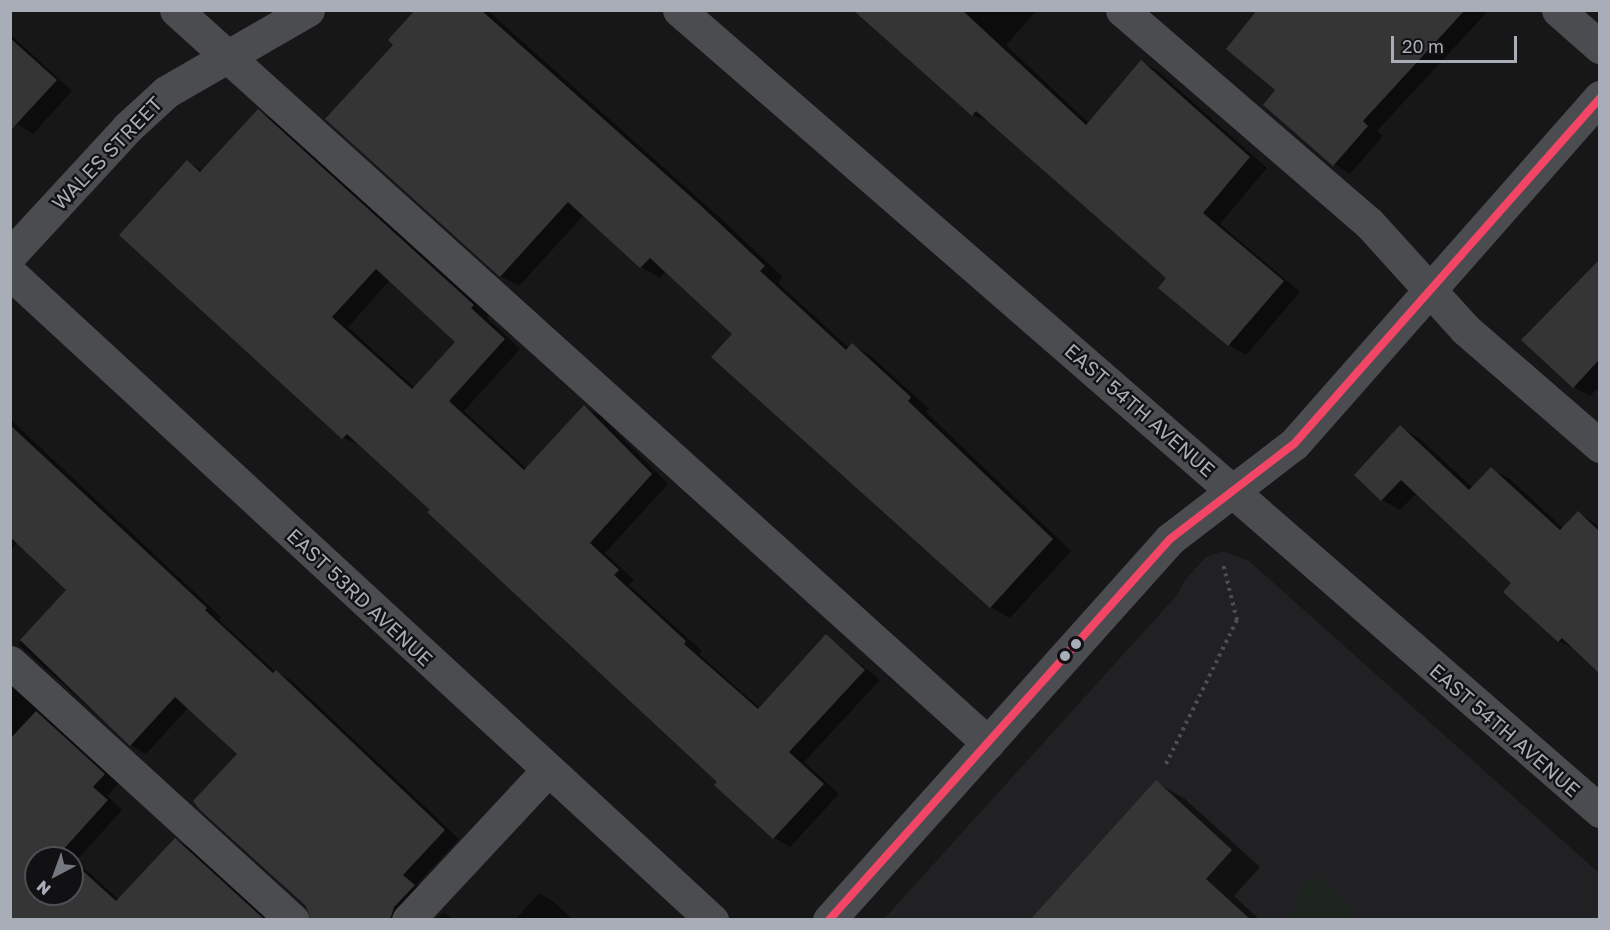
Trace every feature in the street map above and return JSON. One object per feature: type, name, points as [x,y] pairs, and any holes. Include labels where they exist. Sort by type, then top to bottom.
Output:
[{"type":"street","points":[[176,10],[988,743]]},
{"type":"street","name":"WALES STREET","points":[[10,255],[128,127],[166,93],[308,10]]},
{"type":"street","name":"EAST 54TH AVENUE","points":[[679,10],[1599,811]]},
{"type":"street","points":[[1122,10],[1369,223],[1465,329],[1599,446]]},
{"type":"street","points":[[1558,10],[1599,47]]},
{"type":"street","points":[[829,920],[1170,539],[1294,444],[1599,96]]},
{"type":"street","name":"EAST 53RD AVENUE","points":[[10,273],[547,771],[712,920]]},
{"type":"street","points":[[10,662],[293,920]]},
{"type":"street","points":[[408,920],[547,771]]},
{"type":"path","points":[[1166,764],[1237,620],[1223,564]]},
{"type":"shaded area","points":[[1223,551],[1249,561],[1599,873],[1599,919],[883,920],[1178,594],[1184,581],[1206,557]]},
{"type":"shaded area","points":[[1314,875],[1351,908],[1353,919],[1285,919],[1300,904],[1294,898]]},
{"type":"building","points":[[415,10],[481,10],[699,204],[765,266],[760,271],[846,350],[852,343],[911,397],[908,401],[1053,539],[990,608],[711,357],[732,334],[650,258],[640,268],[568,202],[500,277],[325,119],[393,45],[388,40]]},
{"type":"building","points":[[853,10],[962,10],[1086,125],[1141,60],[1250,157],[1203,213],[1284,281],[1228,346],[1158,288],[1166,278],[976,111],[972,116]]},
{"type":"building","points":[[1257,10],[1465,10],[1363,121],[1368,126],[1333,166],[1263,105],[1275,90],[1226,49]]},
{"type":"building","points":[[10,38],[57,80],[10,131]]},
{"type":"building","points":[[258,109],[474,305],[471,308],[505,339],[449,401],[524,470],[584,405],[652,474],[590,543],[619,570],[614,575],[686,641],[684,644],[758,709],[826,634],[865,670],[789,752],[824,784],[773,839],[714,785],[717,782],[427,512],[430,510],[347,434],[342,439],[119,235],[187,160],[200,172]],"holes":[[[376,269],[455,342],[412,389],[332,317]]]},
{"type":"building","points":[[1599,260],[1599,360],[1573,388],[1521,340]]},
{"type":"building","points":[[10,425],[207,608],[205,610],[273,673],[276,670],[445,830],[403,875],[415,885],[394,907],[390,920],[311,920],[306,906],[200,810],[193,801],[237,754],[175,697],[130,746],[20,640],[66,590],[10,537]]},
{"type":"building","points":[[1400,425],[1469,490],[1491,467],[1560,530],[1578,511],[1599,531],[1599,673],[1562,638],[1558,642],[1503,592],[1511,583],[1401,480],[1381,501],[1354,475]]},
{"type":"building","points":[[36,711],[105,774],[93,787],[108,800],[67,846],[24,846],[24,906],[84,906],[84,872],[116,901],[175,838],[265,920],[10,920],[10,739]]},
{"type":"building","points":[[1156,780],[1232,850],[1206,879],[1251,920],[1030,920]]},
{"type":"transit line","points":[[829,920],[1170,539],[1294,444],[1600,98]]}]
